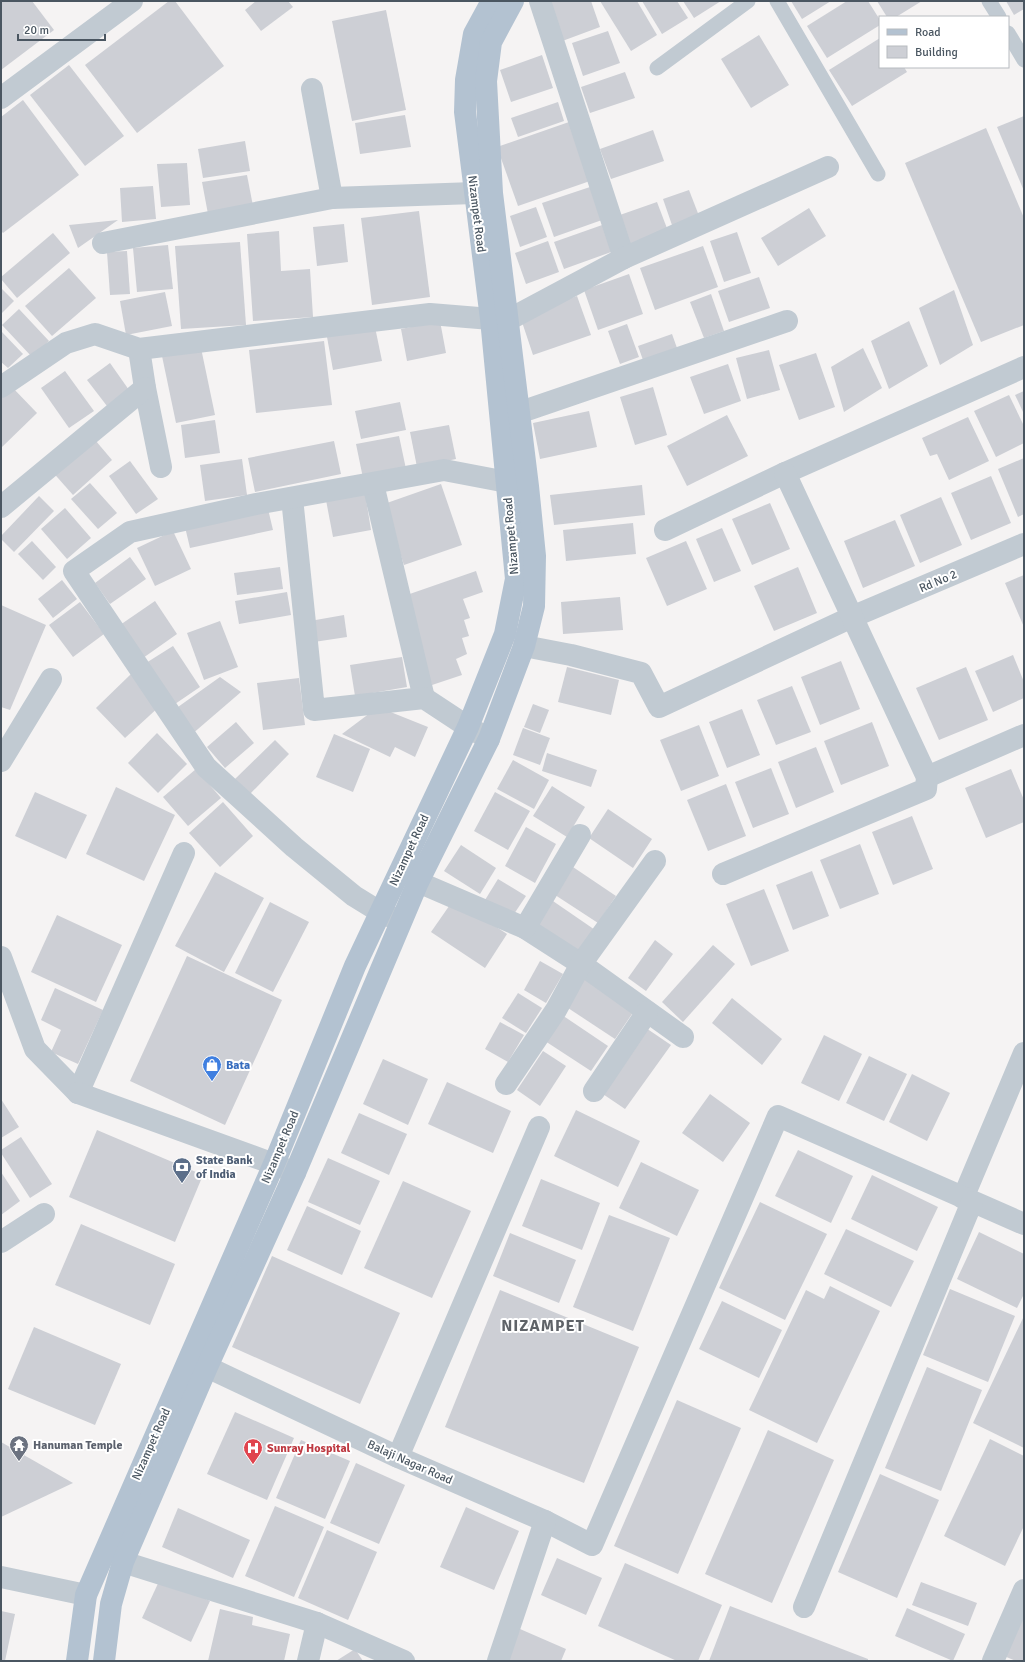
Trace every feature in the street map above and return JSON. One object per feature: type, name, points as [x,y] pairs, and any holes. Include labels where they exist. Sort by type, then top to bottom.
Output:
[{"type":"main road","name":"Nizampet Road","points":[[104,1661],[111,1604],[123,1562],[207,1367],[295,1173],[418,882],[489,739],[524,646],[534,606],[534,556],[528,486],[518,413],[474,193],[465,112],[466,80],[482,38],[492,1]]},
{"type":"main road","name":"Nizampet Road","points":[[77,1661],[86,1595],[274,1164],[355,966],[468,727],[505,634],[516,579],[507,482],[500,319],[486,81],[482,38],[513,1]]},
{"type":"street","points":[[1,98],[132,1]]},
{"type":"street","points":[[540,1],[624,258]]},
{"type":"street","points":[[312,89],[332,198]]},
{"type":"street","points":[[1,387],[66,343],[95,334],[139,349],[430,314],[500,319],[624,258],[828,167]]},
{"type":"street","points":[[103,243],[332,198],[474,193]]},
{"type":"street","points":[[518,413],[787,321]]},
{"type":"street","points":[[139,349],[160,468]]},
{"type":"street","points":[[665,530],[785,473],[1024,367]]},
{"type":"street","points":[[1,507],[145,388]]},
{"type":"street","points":[[401,922],[380,912],[354,896],[300,852],[206,767],[74,571],[130,532],[292,498],[444,470],[507,482]]},
{"type":"street","points":[[723,874],[926,789],[927,777],[785,473]]},
{"type":"street","points":[[373,484],[424,698]]},
{"type":"street","points":[[292,498],[314,710],[424,698],[489,739]]},
{"type":"street","name":"Rd No 2","points":[[524,646],[571,655],[641,673],[659,707],[852,617],[1024,544]]},
{"type":"street","points":[[1,761],[51,679]]},
{"type":"street","points":[[927,777],[1024,735]]},
{"type":"street","points":[[525,928],[580,835]]},
{"type":"street","points":[[78,1093],[184,853]]},
{"type":"street","points":[[506,1084],[556,1010],[581,964],[655,861]]},
{"type":"street","points":[[418,882],[525,928],[581,964],[683,1037]]},
{"type":"street","points":[[1,957],[35,1049],[78,1093],[295,1173]]},
{"type":"street","points":[[594,1091],[647,1012]]},
{"type":"street","points":[[804,1607],[968,1200],[1024,1053]]},
{"type":"street","name":"Balaji Nagar Road","points":[[207,1367],[398,1457],[545,1521],[592,1545],[778,1116],[968,1200]]},
{"type":"street","points":[[398,1457],[539,1127]]},
{"type":"street","points":[[968,1200],[1024,1224]]},
{"type":"street","points":[[1,1242],[44,1214]]},
{"type":"street","points":[[498,1661],[545,1521]]},
{"type":"street","points":[[123,1562],[317,1623],[404,1661]]},
{"type":"street","points":[[1,1577],[86,1595]]},
{"type":"street","points":[[993,1661],[1024,1590]]},
{"type":"street","points":[[308,1661],[317,1623]]},
{"type":"lane","points":[[657,68],[748,1]]},
{"type":"lane","points":[[777,1],[878,174]]},
{"type":"lane","points":[[989,1],[998,16]]},
{"type":"lane","points":[[1009,35],[1024,60]]},
{"type":"building","points":[[1,1],[32,1],[54,30],[1,70]]},
{"type":"building","points":[[169,1],[175,1],[224,66],[137,133],[85,65]]},
{"type":"building","points":[[256,1],[288,1],[293,7],[261,31],[245,10]]},
{"type":"building","points":[[543,1],[591,1],[600,27],[557,43]]},
{"type":"building","points":[[600,1],[637,1],[657,35],[631,51]]},
{"type":"building","points":[[642,1],[677,1],[688,18],[662,34]]},
{"type":"building","points":[[683,1],[721,1],[694,18]]},
{"type":"building","points":[[791,1],[831,1],[802,19]]},
{"type":"building","points":[[847,1],[868,1],[879,18],[879,26],[827,58],[807,26]]},
{"type":"building","points":[[877,1],[922,1],[898,16],[886,16]]},
{"type":"building","points":[[1006,1],[1024,1],[1024,9],[1014,15]]},
{"type":"building","points":[[386,10],[406,110],[352,121],[332,21]]},
{"type":"building","points":[[608,31],[620,63],[583,76],[572,43]]},
{"type":"building","points":[[759,35],[789,85],[751,108],[721,59]]},
{"type":"building","points":[[879,39],[879,68],[905,68],[907,72],[852,106],[829,70]]},
{"type":"building","points":[[542,55],[553,88],[511,102],[500,70]]},
{"type":"building","points":[[69,65],[124,136],[85,166],[30,95]]},
{"type":"building","points":[[625,72],[635,98],[590,113],[581,87]]},
{"type":"building","points":[[23,100],[79,175],[3,233],[1,231],[1,117]]},
{"type":"building","points":[[558,102],[564,121],[518,137],[511,118]]},
{"type":"building","points":[[405,115],[411,147],[360,154],[355,123]]},
{"type":"building","points":[[1024,116],[1024,191],[997,127]]},
{"type":"building","points":[[569,122],[590,181],[518,206],[497,147]]},
{"type":"building","points":[[986,128],[1024,218],[1024,325],[981,342],[905,163]]},
{"type":"building","points":[[653,130],[664,161],[611,179],[600,149]]},
{"type":"building","points":[[245,141],[250,171],[203,178],[198,149]]},
{"type":"building","points":[[187,163],[190,205],[161,207],[157,164]]},
{"type":"building","points":[[247,175],[253,206],[208,214],[202,182]]},
{"type":"building","points":[[153,186],[156,219],[122,222],[120,188]]},
{"type":"building","points":[[590,187],[602,220],[554,237],[542,203]]},
{"type":"building","points":[[689,190],[701,221],[674,231],[663,199]]},
{"type":"building","points":[[657,202],[668,231],[627,245],[617,216]]},
{"type":"building","points":[[536,207],[547,237],[520,247],[510,216]]},
{"type":"building","points":[[809,208],[826,236],[778,266],[761,238]]},
{"type":"building","points":[[419,211],[430,297],[372,305],[361,218]]},
{"type":"building","points":[[118,220],[78,248],[69,225]]},
{"type":"building","points":[[344,224],[348,262],[317,266],[313,227]]},
{"type":"building","points":[[605,224],[614,251],[564,269],[554,242]]},
{"type":"building","points":[[279,231],[281,271],[310,269],[313,317],[253,321],[247,234]]},
{"type":"building","points":[[737,232],[751,273],[724,282],[710,241]]},
{"type":"building","points":[[53,233],[70,253],[17,298],[1,279],[1,277]]},
{"type":"building","points":[[548,241],[559,272],[526,284],[515,253]]},
{"type":"building","points":[[240,242],[246,325],[181,329],[175,246]]},
{"type":"building","points":[[168,245],[173,289],[137,292],[133,248]]},
{"type":"building","points":[[703,246],[718,287],[655,310],[640,268]]},
{"type":"building","points":[[127,251],[130,294],[110,295],[107,252]]},
{"type":"building","points":[[69,268],[96,298],[52,336],[25,306]]},
{"type":"building","points":[[629,274],[643,314],[598,330],[584,290]]},
{"type":"building","points":[[759,277],[770,308],[729,322],[718,291]]},
{"type":"building","points":[[1,288],[14,301],[1,314]]},
{"type":"building","points":[[954,290],[973,345],[940,365],[919,308]]},
{"type":"building","points":[[165,292],[172,326],[126,335],[120,301]]},
{"type":"building","points":[[711,294],[724,331],[704,338],[690,302]]},
{"type":"building","points":[[577,296],[591,335],[533,355],[520,316]]},
{"type":"building","points":[[19,309],[49,341],[32,357],[2,325]]},
{"type":"building","points":[[440,321],[446,353],[407,361],[401,329]]},
{"type":"building","points":[[909,321],[928,366],[889,389],[871,341]]},
{"type":"building","points":[[627,324],[639,357],[620,364],[608,331]]},
{"type":"building","points":[[375,327],[382,361],[333,370],[327,337]]},
{"type":"building","points":[[1,331],[23,354],[8,368],[1,362]]},
{"type":"building","points":[[672,334],[677,348],[643,360],[638,346]]},
{"type":"building","points":[[324,341],[332,405],[256,413],[249,350]]},
{"type":"building","points":[[201,348],[215,415],[176,423],[162,356]]},
{"type":"building","points":[[863,348],[882,388],[844,412],[831,367]]},
{"type":"building","points":[[769,350],[780,390],[747,399],[736,358]]},
{"type":"building","points":[[816,353],[835,407],[799,420],[779,365]]},
{"type":"building","points":[[110,363],[129,390],[107,406],[87,380]]},
{"type":"building","points":[[728,364],[741,401],[704,414],[690,377]]},
{"type":"building","points":[[65,371],[94,411],[69,428],[41,388]]},
{"type":"building","points":[[11,386],[37,413],[1,448],[1,396]]},
{"type":"building","points":[[653,387],[667,435],[635,445],[620,397]]},
{"type":"building","points":[[1024,391],[1024,414],[1015,395]]},
{"type":"building","points":[[1009,395],[1024,426],[1024,443],[996,457],[974,411]]},
{"type":"building","points":[[400,402],[406,430],[361,439],[355,411]]},
{"type":"building","points":[[589,411],[597,447],[540,459],[533,423]]},
{"type":"building","points":[[727,415],[748,456],[687,486],[667,446]]},
{"type":"building","points":[[968,417],[989,461],[949,480],[937,454],[930,456],[922,438]]},
{"type":"building","points":[[215,420],[220,453],[185,458],[181,425]]},
{"type":"building","points":[[449,425],[456,459],[417,467],[410,432]]},
{"type":"building","points":[[90,434],[112,460],[73,495],[50,469]]},
{"type":"building","points":[[399,436],[406,469],[363,478],[356,444]]},
{"type":"building","points":[[334,441],[341,474],[255,492],[248,458]]},
{"type":"building","points":[[1024,458],[1024,514],[1018,517],[998,469]]},
{"type":"building","points":[[242,459],[247,495],[205,501],[200,465]]},
{"type":"building","points":[[130,461],[158,499],[136,514],[109,476]]},
{"type":"building","points":[[991,476],[1011,523],[971,540],[951,493]]},
{"type":"building","points":[[90,483],[117,513],[98,529],[71,499]]},
{"type":"building","points":[[441,484],[462,545],[404,565],[384,504]]},
{"type":"building","points":[[642,485],[645,515],[554,525],[550,495]]},
{"type":"building","points":[[365,493],[371,530],[333,537],[326,500]]},
{"type":"building","points":[[39,496],[54,511],[14,552],[1,539],[1,536]]},
{"type":"building","points":[[941,497],[962,545],[920,563],[900,515]]},
{"type":"building","points":[[770,503],[790,549],[752,565],[732,519]]},
{"type":"building","points":[[65,508],[91,538],[67,559],[41,529]]},
{"type":"building","points":[[268,509],[273,530],[190,548],[185,527]]},
{"type":"building","points":[[895,520],[915,566],[863,588],[844,541]]},
{"type":"building","points":[[633,523],[636,554],[566,561],[563,530]]},
{"type":"building","points":[[722,528],[741,571],[714,582],[696,539]]},
{"type":"building","points":[[173,531],[191,569],[155,586],[137,548]]},
{"type":"building","points":[[32,541],[56,567],[43,580],[18,554]]},
{"type":"building","points":[[686,541],[707,589],[667,606],[646,558]]},
{"type":"building","points":[[130,557],[146,579],[110,604],[95,583]]},
{"type":"building","points":[[280,567],[283,589],[237,595],[234,573]]},
{"type":"building","points":[[798,567],[817,613],[774,631],[754,586]]},
{"type":"building","points":[[476,571],[483,592],[463,599],[470,618],[464,620],[469,636],[462,638],[467,654],[456,659],[462,675],[432,685],[401,597]]},
{"type":"building","points":[[1024,575],[1024,627],[1005,583]]},
{"type":"building","points":[[62,580],[77,599],[53,618],[38,599]]},
{"type":"building","points":[[287,592],[291,615],[239,624],[235,601]]},
{"type":"building","points":[[620,597],[623,630],[563,634],[561,602]]},
{"type":"building","points":[[155,601],[177,634],[143,658],[120,625]]},
{"type":"building","points":[[80,602],[104,634],[73,657],[49,625]]},
{"type":"building","points":[[1,605],[46,625],[10,710],[1,707]]},
{"type":"building","points":[[344,615],[347,637],[314,642],[310,621]]},
{"type":"building","points":[[220,621],[238,667],[204,680],[187,633]]},
{"type":"building","points":[[173,646],[200,687],[175,704],[146,663]]},
{"type":"building","points":[[1013,655],[1024,682],[1024,698],[993,712],[975,671]]},
{"type":"building","points":[[402,657],[407,687],[355,696],[350,665]]},
{"type":"building","points":[[841,661],[860,709],[820,725],[801,677]]},
{"type":"building","points":[[567,667],[619,680],[611,715],[558,702]]},
{"type":"building","points":[[966,667],[988,720],[939,740],[916,688]]},
{"type":"building","points":[[131,674],[161,705],[125,738],[96,708]]},
{"type":"building","points":[[220,677],[241,692],[191,735],[171,712]]},
{"type":"building","points":[[299,678],[305,725],[263,730],[257,683]]},
{"type":"building","points":[[792,686],[811,732],[776,745],[757,700]]},
{"type":"building","points":[[533,704],[549,710],[540,733],[524,727]]},
{"type":"building","points":[[378,707],[428,727],[415,757],[395,747],[390,757],[342,734]]},
{"type":"building","points":[[742,709],[760,755],[727,768],[709,722]]},
{"type":"building","points":[[236,722],[254,743],[225,768],[207,747]]},
{"type":"building","points":[[872,722],[889,766],[841,785],[824,741]]},
{"type":"building","points":[[699,725],[719,776],[681,791],[660,740]]},
{"type":"building","points":[[523,728],[550,738],[540,765],[513,755]]},
{"type":"building","points":[[157,733],[187,764],[158,793],[128,763]]},
{"type":"building","points":[[334,734],[370,749],[353,792],[316,777]]},
{"type":"building","points":[[275,740],[289,754],[250,794],[235,779]]},
{"type":"building","points":[[816,747],[834,792],[796,808],[778,762]]},
{"type":"building","points":[[547,753],[597,770],[591,787],[542,771]]},
{"type":"building","points":[[513,760],[549,780],[534,809],[497,789]]},
{"type":"building","points":[[771,768],[789,814],[753,828],[735,782]]},
{"type":"building","points":[[196,769],[221,798],[188,826],[163,797]]},
{"type":"building","points":[[1011,769],[1024,800],[1024,822],[986,838],[965,788]]},
{"type":"building","points":[[726,784],[746,836],[708,851],[687,800]]},
{"type":"building","points":[[552,786],[585,807],[567,837],[533,816]]},
{"type":"building","points":[[116,787],[175,815],[144,881],[86,854]]},
{"type":"building","points":[[35,792],[87,815],[66,859],[15,836]]},
{"type":"building","points":[[495,792],[530,811],[508,850],[474,831]]},
{"type":"building","points":[[223,802],[253,836],[220,867],[189,833]]},
{"type":"building","points":[[608,809],[652,839],[633,868],[589,838]]},
{"type":"building","points":[[912,816],[933,869],[893,885],[872,832]]},
{"type":"building","points":[[526,827],[556,844],[535,883],[505,866]]},
{"type":"building","points":[[860,844],[879,894],[840,909],[820,860]]},
{"type":"building","points":[[461,845],[496,868],[480,894],[444,871]]},
{"type":"building","points":[[567,863],[616,896],[598,923],[549,891]]},
{"type":"building","points":[[812,871],[829,916],[793,930],[776,885]]},
{"type":"building","points":[[215,872],[264,898],[224,972],[175,946]]},
{"type":"building","points":[[498,879],[526,896],[512,917],[485,900]]},
{"type":"building","points":[[764,889],[789,951],[751,966],[726,904]]},
{"type":"building","points":[[454,899],[507,934],[485,968],[431,932]]},
{"type":"building","points":[[550,899],[598,932],[580,959],[531,926]]},
{"type":"building","points":[[270,902],[309,922],[273,992],[235,973]]},
{"type":"building","points":[[57,915],[122,945],[96,1002],[31,972]]},
{"type":"building","points":[[655,940],[673,954],[646,991],[628,978]]},
{"type":"building","points":[[713,945],[735,964],[683,1022],[662,1002]]},
{"type":"building","points":[[187,956],[282,1000],[225,1125],[130,1081]]},
{"type":"building","points":[[540,961],[563,974],[546,1003],[524,990]]},
{"type":"building","points":[[584,978],[634,1011],[615,1039],[565,1006]]},
{"type":"building","points":[[55,988],[103,1010],[78,1064],[51,1052],[61,1030],[41,1020]]},
{"type":"building","points":[[518,993],[542,1008],[526,1033],[502,1018]]},
{"type":"building","points":[[732,998],[782,1039],[762,1065],[712,1023]]},
{"type":"building","points":[[562,1015],[608,1046],[591,1071],[545,1041]]},
{"type":"building","points":[[500,1022],[524,1035],[508,1062],[485,1049]]},
{"type":"building","points":[[643,1026],[671,1045],[625,1109],[597,1090]]},
{"type":"building","points":[[824,1035],[862,1054],[839,1101],[801,1083]]},
{"type":"building","points":[[543,1051],[566,1066],[540,1106],[517,1090]]},
{"type":"building","points":[[869,1056],[907,1074],[884,1121],[846,1103]]},
{"type":"building","points":[[383,1059],[428,1079],[408,1125],[363,1104]]},
{"type":"building","points":[[912,1074],[950,1093],[927,1141],[889,1122]]},
{"type":"building","points":[[447,1082],[511,1111],[493,1153],[428,1124]]},
{"type":"building","points":[[710,1094],[750,1123],[723,1162],[682,1133]]},
{"type":"building","points":[[1,1099],[19,1127],[1,1138]]},
{"type":"building","points":[[576,1110],[640,1141],[618,1187],[554,1156]]},
{"type":"building","points":[[359,1113],[407,1134],[389,1175],[341,1153]]},
{"type":"building","points":[[97,1130],[203,1175],[175,1242],[69,1197]]},
{"type":"building","points":[[21,1137],[52,1184],[30,1198],[1,1153],[1,1150]]},
{"type":"building","points":[[798,1150],[853,1176],[831,1223],[775,1196]]},
{"type":"building","points":[[328,1158],[380,1181],[360,1225],[308,1202]]},
{"type":"building","points":[[641,1162],[699,1190],[677,1236],[619,1208]]},
{"type":"building","points":[[1,1172],[20,1201],[1,1215]]},
{"type":"building","points":[[872,1175],[938,1207],[917,1251],[851,1219]]},
{"type":"building","points":[[541,1179],[600,1203],[582,1250],[522,1226]]},
{"type":"building","points":[[403,1181],[471,1211],[432,1298],[364,1268]]},
{"type":"building","points":[[760,1202],[827,1234],[785,1320],[719,1288]]},
{"type":"building","points":[[307,1206],[361,1231],[342,1275],[287,1250]]},
{"type":"building","points":[[609,1215],[670,1238],[633,1331],[573,1307]]},
{"type":"building","points":[[81,1224],[175,1264],[150,1325],[55,1285]]},
{"type":"building","points":[[846,1229],[914,1261],[891,1307],[824,1274]]},
{"type":"building","points":[[979,1232],[1024,1254],[1024,1294],[1017,1308],[957,1279]]},
{"type":"building","points":[[510,1233],[576,1260],[559,1303],[493,1276]]},
{"type":"building","points":[[272,1256],[400,1313],[360,1404],[232,1347]]},
{"type":"building","points":[[830,1286],[880,1311],[817,1443],[749,1410],[806,1290],[824,1299]]},
{"type":"building","points":[[950,1289],[1015,1316],[988,1382],[923,1355]]},
{"type":"building","points":[[500,1290],[639,1347],[584,1483],[445,1427]]},
{"type":"building","points":[[722,1301],[782,1330],[759,1378],[699,1349]]},
{"type":"building","points":[[1024,1316],[1024,1448],[973,1423]]},
{"type":"building","points":[[34,1327],[121,1364],[95,1425],[8,1389]]},
{"type":"building","points":[[927,1367],[982,1390],[941,1491],[885,1468]]},
{"type":"building","points":[[677,1400],[741,1428],[678,1574],[614,1546]]},
{"type":"building","points":[[235,1412],[294,1438],[267,1500],[207,1474]]},
{"type":"building","points":[[768,1430],[834,1460],[772,1603],[705,1574]]},
{"type":"building","points":[[990,1439],[1024,1456],[1024,1526],[1005,1566],[944,1536]]},
{"type":"building","points":[[301,1440],[350,1461],[325,1519],[276,1498]]},
{"type":"building","name":"Hanuman Temple","points":[[1,1442],[73,1483],[1,1517]]},
{"type":"building","points":[[356,1463],[405,1485],[379,1544],[330,1523]]},
{"type":"building","points":[[880,1474],[939,1500],[897,1598],[838,1572]]},
{"type":"building","points":[[275,1506],[324,1527],[294,1597],[245,1576]]},
{"type":"building","points":[[466,1507],[519,1531],[494,1590],[440,1567]]},
{"type":"building","points":[[178,1508],[250,1540],[233,1578],[162,1547]]},
{"type":"building","points":[[327,1530],[377,1552],[348,1620],[298,1598]]},
{"type":"building","points":[[557,1558],[602,1578],[586,1615],[541,1595]]},
{"type":"building","points":[[625,1563],[722,1605],[698,1661],[677,1661],[598,1626]]},
{"type":"building","points":[[161,1577],[210,1601],[191,1642],[142,1618]]},
{"type":"building","points":[[921,1582],[977,1603],[968,1626],[912,1605]]},
{"type":"building","points":[[730,1606],[868,1659],[868,1661],[709,1661]]},
{"type":"building","points":[[907,1608],[965,1634],[953,1661],[895,1636]]},
{"type":"building","points":[[220,1609],[253,1617],[252,1625],[290,1634],[284,1661],[208,1661]]},
{"type":"building","points":[[1024,1610],[1024,1661],[1016,1661],[1004,1656]]},
{"type":"building","points":[[1,1611],[15,1614],[5,1661],[1,1661]]},
{"type":"building","points":[[520,1629],[566,1649],[561,1661],[506,1661]]},
{"type":"building","points":[[355,1649],[363,1661],[336,1661]]},
{"type":"place","name":"Bata","points":[[212,1082]]},
{"type":"place","name":"State Bank of India","points":[[182,1184]]},
{"type":"place","name":"Hanuman Temple","points":[[19,1462]]},
{"type":"place","name":"Sunray Hospital","points":[[253,1465]]},
{"type":"district","name":"NIZAMPET","points":[[543,1325]]}]
